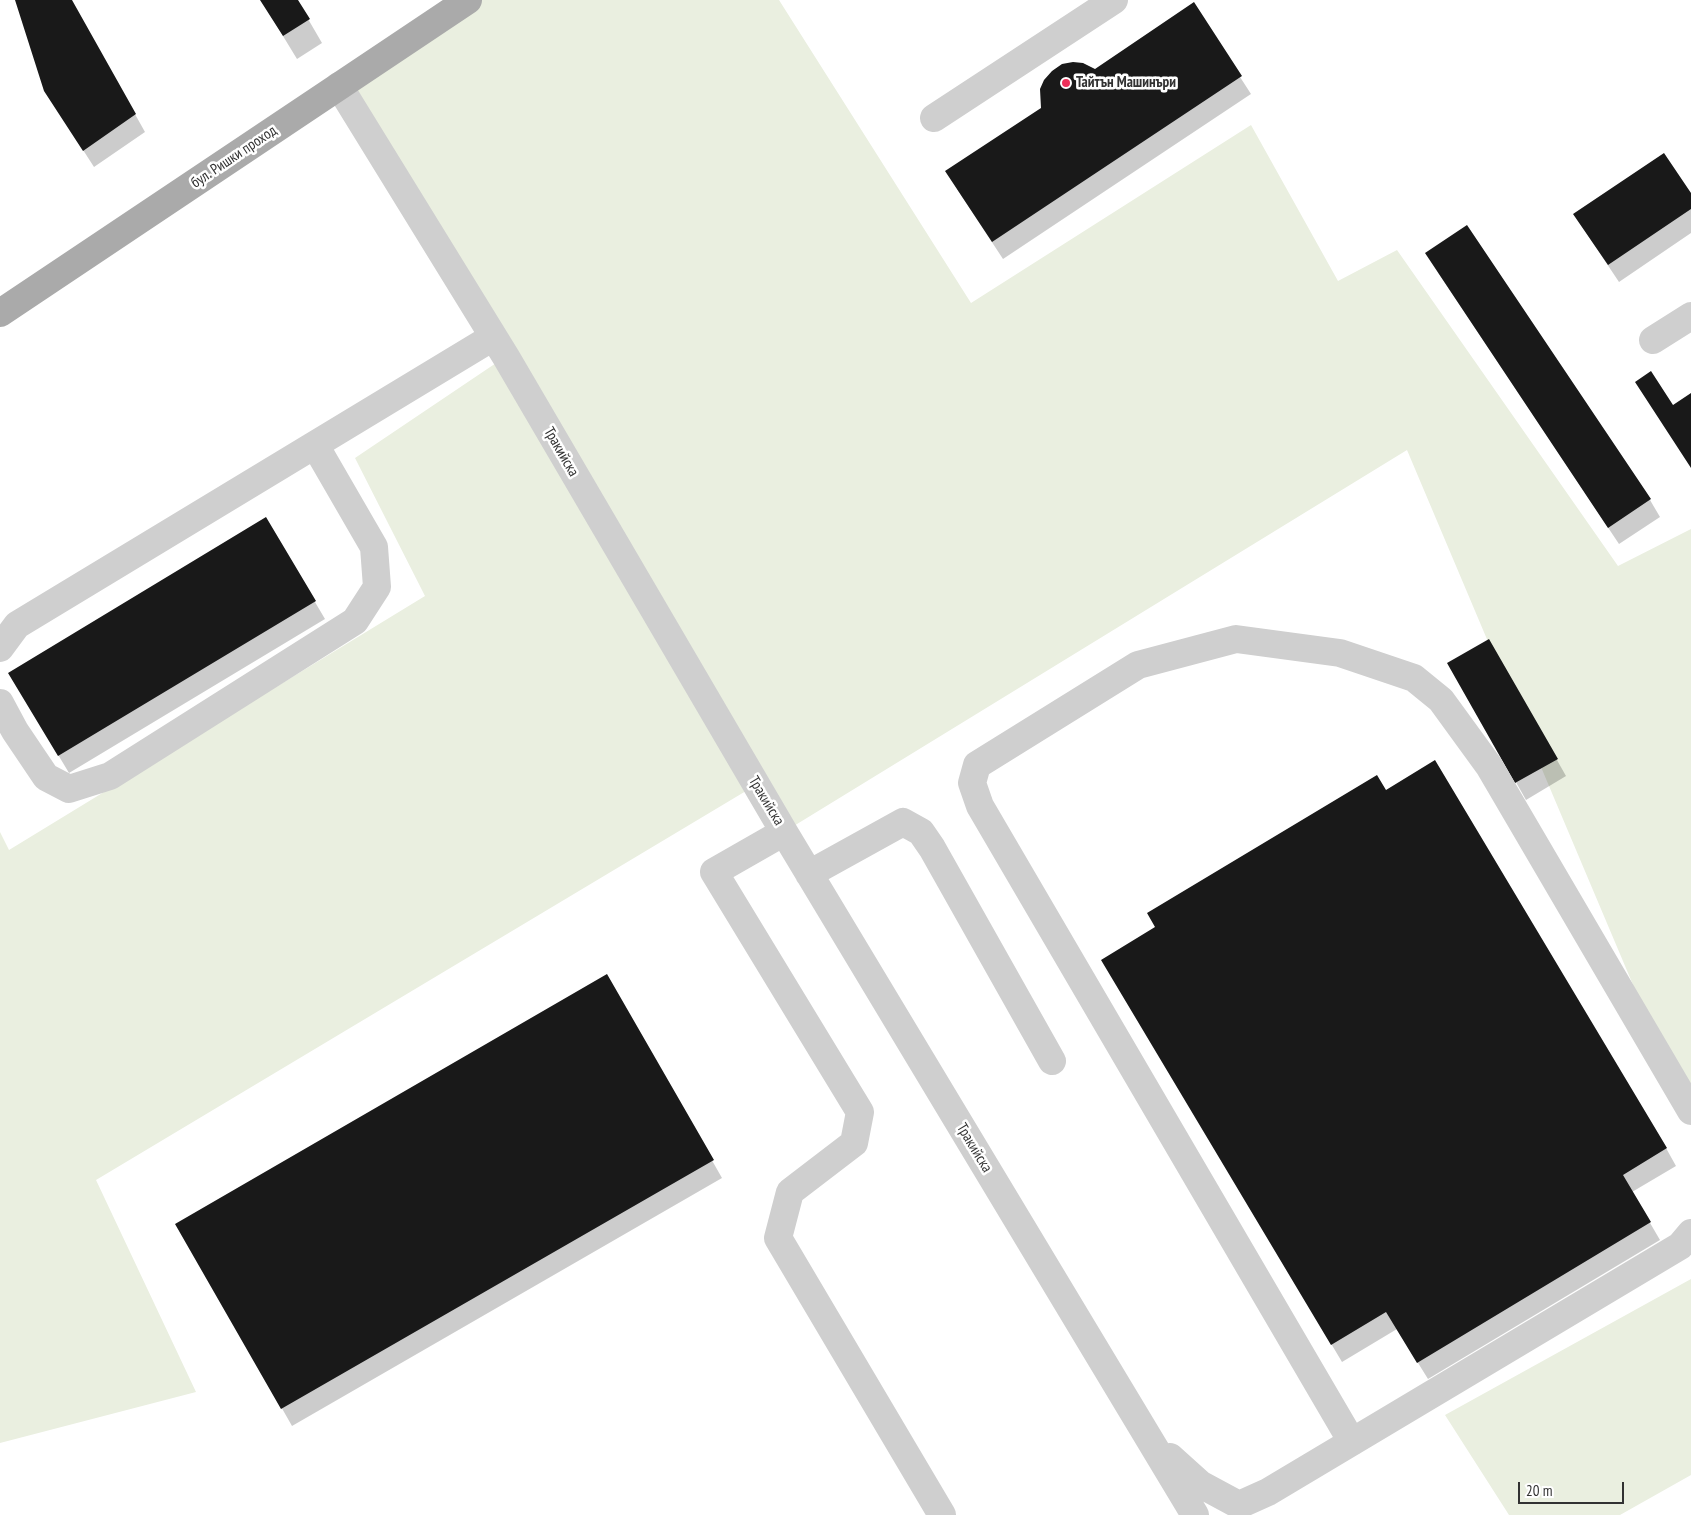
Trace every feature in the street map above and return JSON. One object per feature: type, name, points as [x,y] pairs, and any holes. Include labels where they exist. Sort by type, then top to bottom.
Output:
[{"type":"main road","name":"бул. Ришки проход","points":[[0,313],[468,0]]},
{"type":"street","points":[[934,118],[1114,0]]},
{"type":"street","name":"Тракийска","points":[[340,86],[493,337],[809,874],[1195,1515]]},
{"type":"street","points":[[1653,340],[1691,316]]},
{"type":"street","points":[[0,648],[17,625],[493,337]]},
{"type":"street","points":[[0,703],[15,730],[46,777],[69,788],[110,776],[355,621],[377,586],[374,547],[315,445]]},
{"type":"street","points":[[1352,1442],[980,806],[972,783],[977,766],[1138,665],[1236,639],[1340,653],[1414,678],[1440,700],[1489,766],[1691,1111]]},
{"type":"street","points":[[809,874],[903,822],[921,832],[937,856],[1052,1062]]},
{"type":"street","points":[[784,832],[714,872],[860,1112],[854,1143],[790,1192],[778,1238],[942,1515]]},
{"type":"street","points":[[1147,1436],[1200,1484],[1239,1505],[1268,1492],[1680,1246],[1691,1233]]},
{"type":"shaded area","points":[[468,0],[779,0],[971,303],[1251,125],[1338,281],[1397,250],[1618,566],[1691,529],[1691,1122],[1407,450],[784,832],[756,785],[96,1180],[196,1392],[0,1443],[0,832],[9,850],[425,596],[355,458],[505,357],[339,86]]},
{"type":"shaded area","points":[[1691,1279],[1691,1475],[1620,1515],[1509,1515],[1445,1415]]},
{"type":"building","points":[[15,0],[72,0],[136,114],[83,151],[44,91]]},
{"type":"building","points":[[260,0],[298,0],[310,19],[283,36]]},
{"type":"building","points":[[1194,2],[1242,76],[992,242],[945,171],[1041,108],[1040,89],[1044,80],[1062,64],[1083,63],[1095,69]]},
{"type":"building","points":[[1664,153],[1691,193],[1691,209],[1608,265],[1573,214]]},
{"type":"building","points":[[1467,225],[1651,499],[1608,528],[1425,253]]},
{"type":"building","points":[[1651,371],[1673,405],[1691,393],[1691,468],[1635,382]]},
{"type":"building","points":[[266,517],[316,601],[58,756],[8,673]]},
{"type":"building","points":[[1489,639],[1558,759],[1515,783],[1447,663]]},
{"type":"building","points":[[1435,760],[1667,1148],[1623,1175],[1651,1222],[1417,1363],[1386,1312],[1331,1345],[1101,960],[1155,927],[1147,913],[1377,775],[1386,790]]},
{"type":"building","points":[[607,974],[714,1160],[281,1409],[175,1224]]},
{"type":"place","name":"Тайтън Машинъри","points":[[1066,83]]}]
